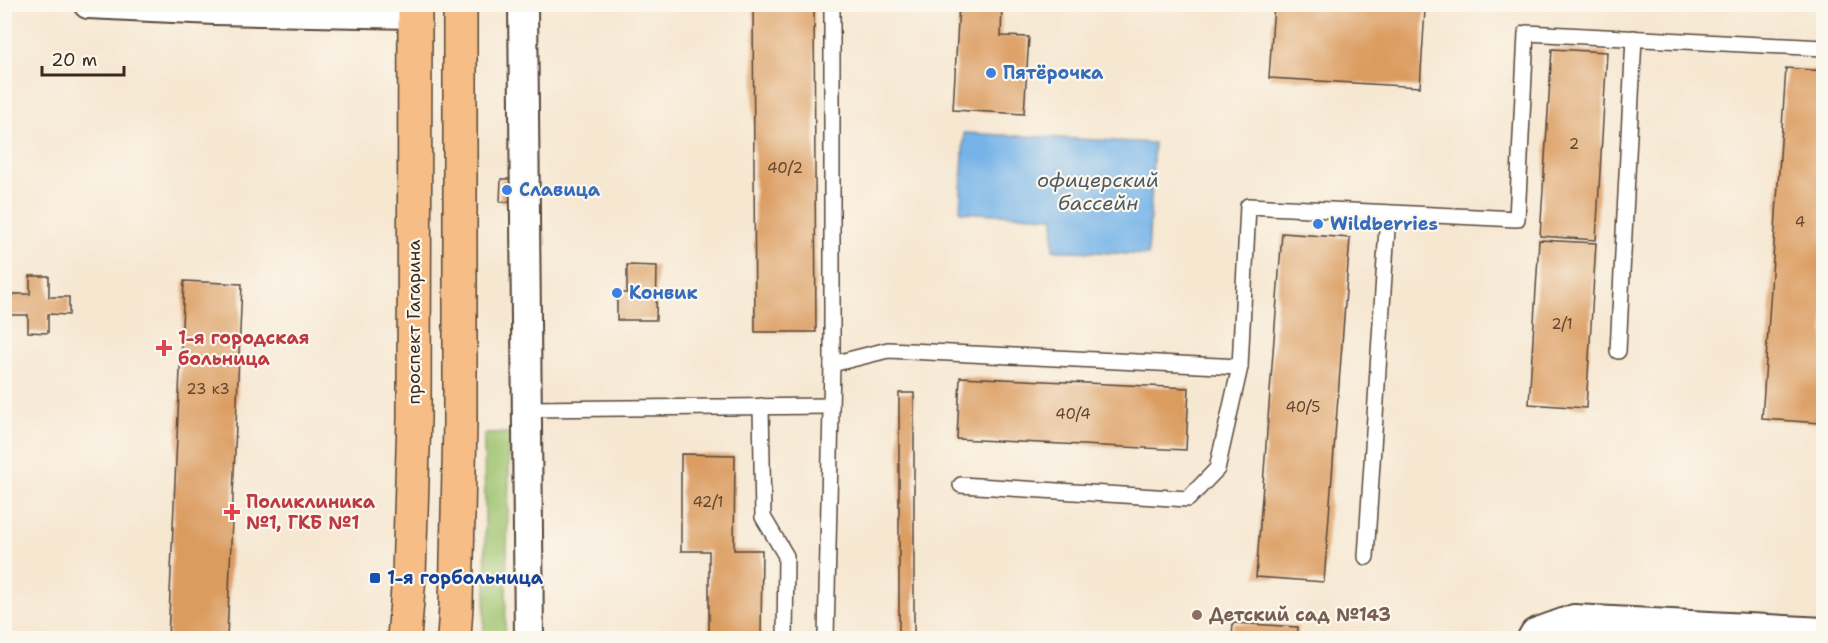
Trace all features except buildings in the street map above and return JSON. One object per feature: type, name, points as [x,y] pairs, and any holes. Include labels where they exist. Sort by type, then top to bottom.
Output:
[{"type":"main road","points":[[453,639],[456,606],[460,423],[460,4]]},
{"type":"main road","name":"проспект Гагарина","points":[[404,639],[410,576],[414,418],[415,9]]},
{"type":"street","points":[[88,4],[215,10],[415,9]]},
{"type":"street","points":[[523,4],[529,639]]},
{"type":"street","points":[[1534,636],[1574,620],[1824,632]]},
{"type":"lane","points":[[826,639],[832,364],[832,4]]},
{"type":"lane","points":[[961,485],[1188,500],[1217,469],[1240,367],[1248,206],[1517,219],[1526,33],[1824,48]]},
{"type":"lane","points":[[1618,351],[1634,38]]},
{"type":"lane","points":[[1366,557],[1388,213]]},
{"type":"lane","points":[[832,364],[888,350],[1240,367]]},
{"type":"lane","points":[[761,406],[763,516],[786,556],[785,639]]},
{"type":"lane","points":[[527,409],[831,406]]},
{"type":"green space","points":[[510,433],[505,638],[483,638],[486,589],[484,434]]},
{"type":"water","name":"офицерский бассейн","points":[[964,133],[1154,143],[1148,255],[1053,250],[1054,217],[960,212]]},
{"type":"place","name":"Пятёрочка","points":[[991,73]]},
{"type":"place","name":"Славица","points":[[507,190]]},
{"type":"place","name":"Wildberries","points":[[1318,224]]},
{"type":"place","name":"Конвик","points":[[617,293]]},
{"type":"place","name":"1-я городская больница","points":[[164,348]]},
{"type":"place","name":"Поликлиника №1, ГКБ №1","points":[[232,512]]},
{"type":"place","name":"1-я горбольница","points":[[375,578]]},
{"type":"place","name":"Детский сад №143","points":[[1197,615]]}]
